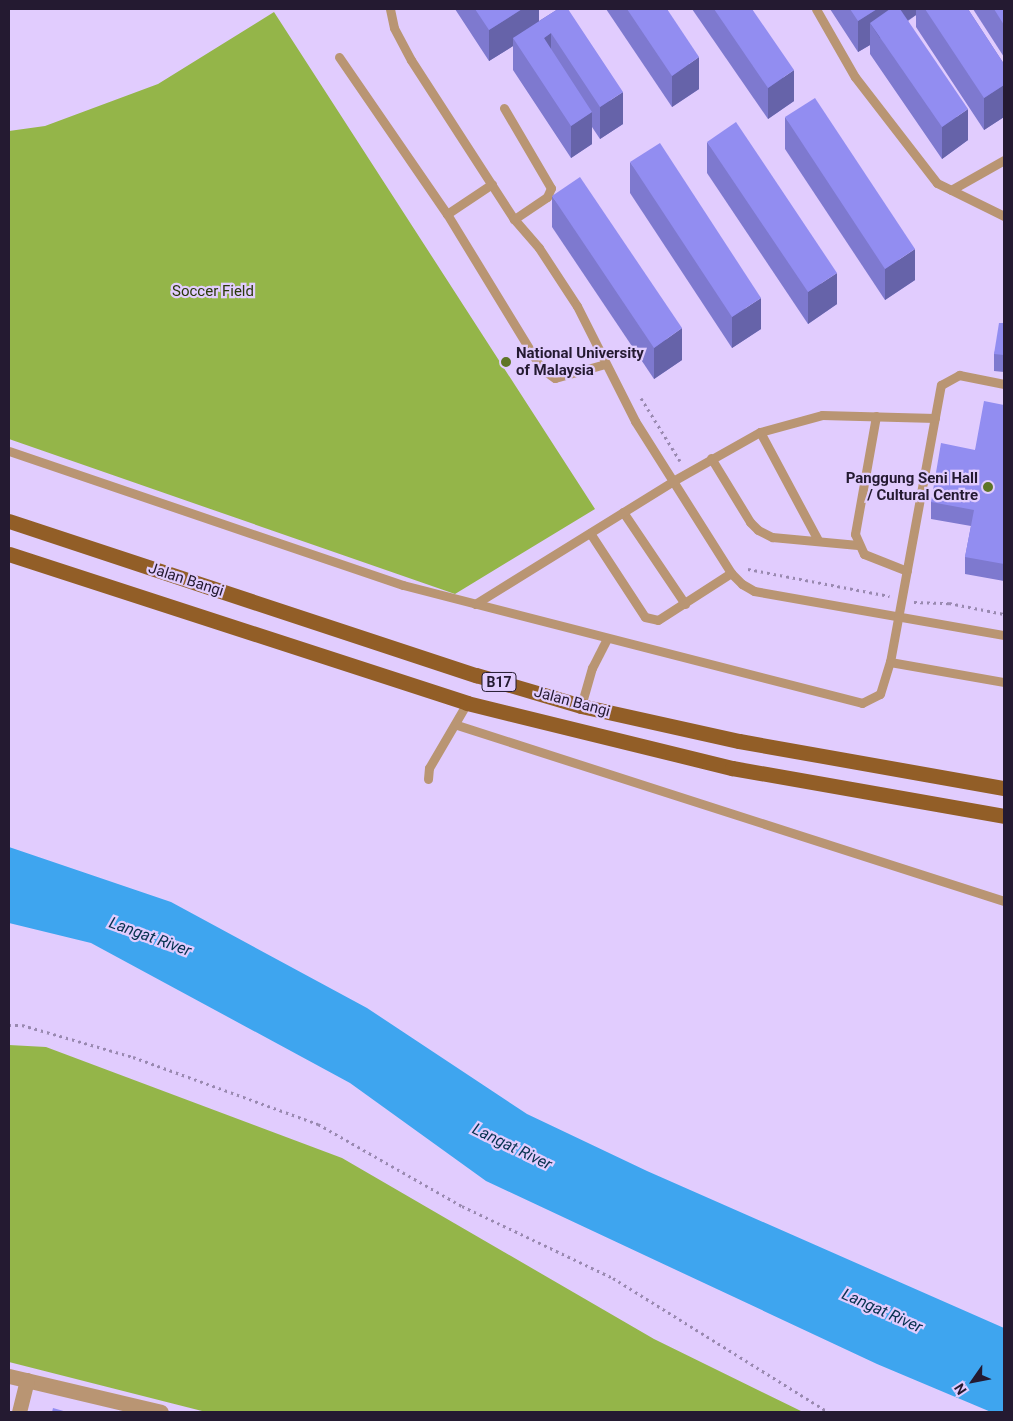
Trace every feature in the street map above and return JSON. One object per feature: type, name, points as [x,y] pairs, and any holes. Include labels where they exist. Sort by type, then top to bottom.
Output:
[{"type":"main road","name":"Jalan Bangi","points":[[9,522],[476,675],[581,706],[739,741],[1004,788]]},
{"type":"main road","name":"Jalan Bangi","points":[[9,554],[467,703],[732,768],[1004,816]]},
{"type":"street","points":[[9,1376],[162,1412]]},
{"type":"street","points":[[19,1412],[28,1380]]},
{"type":"lane","points":[[390,9],[394,28],[411,60],[514,219],[539,248],[576,306],[635,421],[731,573],[754,591],[1004,635]]},
{"type":"lane","points":[[816,9],[855,78],[937,183],[1004,216]]},
{"type":"lane","points":[[338,57],[446,214],[541,368],[555,378],[605,364]]},
{"type":"lane","points":[[504,108],[551,188],[547,197],[514,219]]},
{"type":"lane","points":[[951,190],[1004,160]]},
{"type":"lane","points":[[446,214],[492,184]]},
{"type":"lane","points":[[9,451],[404,585],[606,640],[862,703],[880,694],[890,662],[941,385],[951,377],[959,375],[1004,384]]},
{"type":"lane","points":[[476,604],[710,458],[760,432],[822,415],[934,418]]},
{"type":"lane","points":[[876,416],[855,534],[858,545],[872,559],[906,571]]},
{"type":"lane","points":[[760,432],[818,540]]},
{"type":"lane","points":[[710,458],[750,522],[758,530],[772,537],[858,545]]},
{"type":"lane","points":[[623,512],[684,604]]},
{"type":"lane","points":[[590,533],[645,617],[658,620],[731,573]]},
{"type":"lane","points":[[581,706],[592,668],[606,640]]},
{"type":"lane","points":[[890,662],[1004,682]]},
{"type":"lane","points":[[428,779],[429,768],[457,725],[467,703]]},
{"type":"lane","points":[[457,725],[1004,901]]},
{"type":"path","points":[[640,396],[686,473]]},
{"type":"path","points":[[744,568],[902,598],[1004,614]]},
{"type":"path","points":[[9,1025],[22,1024],[133,1057],[318,1124],[462,1206],[613,1278],[828,1412]]},
{"type":"green space","name":"Soccer Field","points":[[274,12],[595,509],[455,594],[9,439],[9,131],[45,126],[158,84]]},
{"type":"green space","points":[[9,1045],[46,1047],[342,1158],[654,1339],[803,1412],[206,1412],[9,1362]]},
{"type":"water","name":"Langat River","points":[[9,847],[171,902],[367,1008],[527,1114],[647,1171],[1004,1328],[1004,1412],[991,1412],[877,1364],[486,1181],[350,1083],[91,943],[9,923]]},
{"type":"building","points":[[475,9],[522,9],[489,30]]},
{"type":"building","points":[[558,9],[568,9],[623,92],[600,107],[551,33],[544,38],[592,112],[571,126],[513,38]]},
{"type":"building","points":[[627,9],[667,9],[699,57],[672,76]]},
{"type":"building","points":[[714,9],[752,9],[794,70],[768,88]]},
{"type":"building","points":[[850,9],[877,9],[858,21]]},
{"type":"building","points":[[890,9],[900,9],[968,109],[942,127],[870,23]]},
{"type":"building","points":[[925,9],[968,9],[1004,64],[1004,85],[984,98]]},
{"type":"building","points":[[994,9],[1004,9],[1004,25]]},
{"type":"building","points":[[815,98],[915,249],[885,269],[785,117]]},
{"type":"building","points":[[736,122],[837,273],[808,292],[707,142]]},
{"type":"building","points":[[660,143],[761,298],[732,317],[630,162]]},
{"type":"building","points":[[580,177],[682,328],[654,348],[552,196]]},
{"type":"building","points":[[999,323],[1004,323],[1004,355],[994,354]]},
{"type":"building","points":[[984,401],[1004,405],[1004,564],[965,557],[974,510],[931,502],[941,443],[975,450]]},
{"type":"building","points":[[53,1408],[67,1412],[52,1412]]},
{"type":"place","name":"National University of Malaysia","points":[[506,362]]},
{"type":"place","name":"Panggung Seni Hall / Cultural Centre","points":[[988,487]]}]
